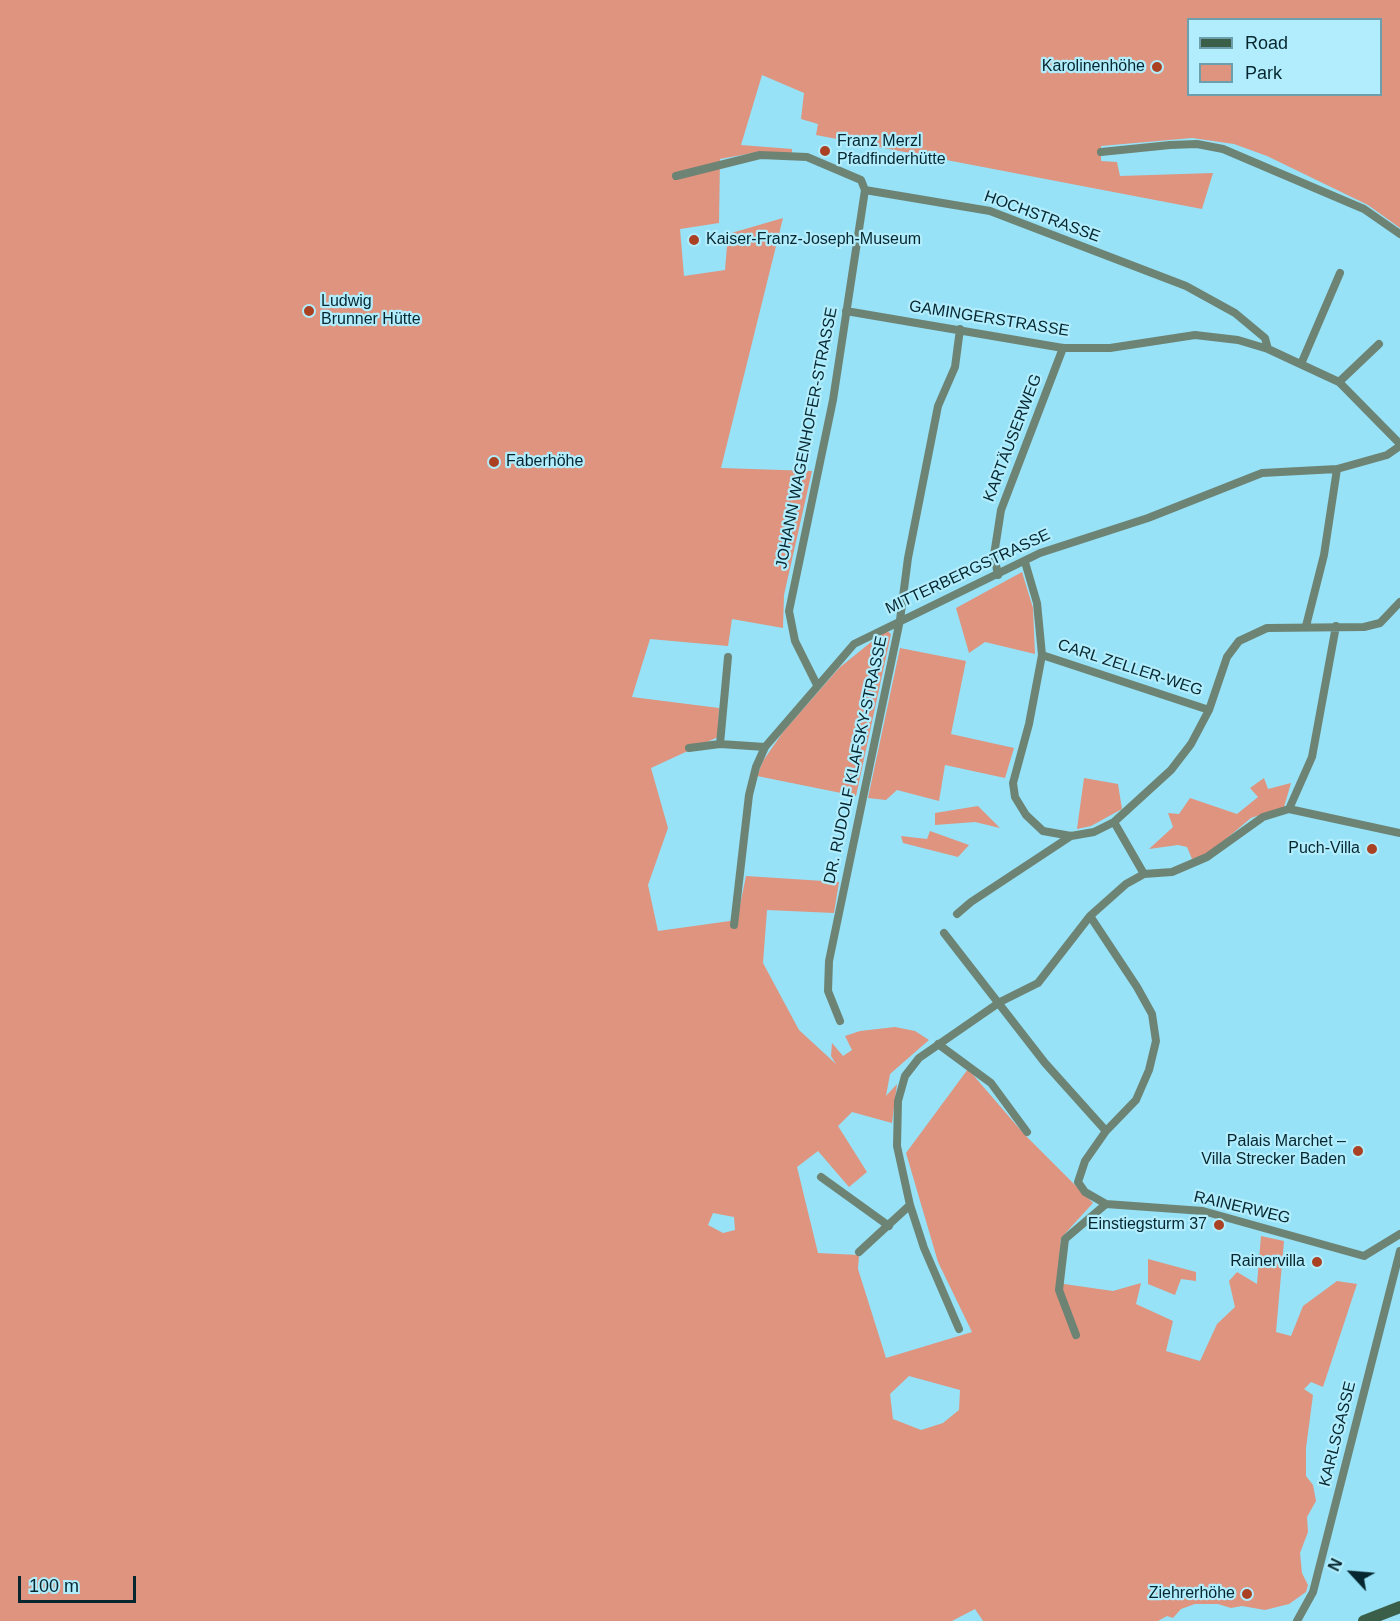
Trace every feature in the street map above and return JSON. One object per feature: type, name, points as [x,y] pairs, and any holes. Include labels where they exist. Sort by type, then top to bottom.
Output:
[{"type":"street","points":[[1101,152],[1197,144],[1223,149],[1364,209],[1400,234]]},
{"type":"street","name":"HOCHSTRASSE","points":[[676,177],[760,154],[807,157],[861,180],[865,190],[990,211],[1186,286],[1235,313],[1265,338],[1268,349],[1340,382],[1400,445]]},
{"type":"street","name":"JOHANN WAGENHOFER-STRASSE","points":[[817,685],[795,641],[789,611],[833,400],[865,190]]},
{"type":"street","points":[[1301,364],[1340,273]]},
{"type":"street","name":"GAMINGERSTRASSE","points":[[846,311],[1063,348],[1110,348],[1195,334],[1238,340],[1268,349]]},
{"type":"street","name":"DR. RUDOLF KLAFSKY-STRASSE","points":[[840,1021],[828,991],[830,961],[900,620],[908,558],[938,406],[955,367],[960,330]]},
{"type":"street","points":[[1340,382],[1379,344]]},
{"type":"street","name":"KARTÄUSERWEG","points":[[998,575],[994,555],[1001,510],[1063,348]]},
{"type":"street","name":"MITTERBERGSTRASSE","points":[[734,925],[749,795],[756,767],[765,747],[854,644],[1040,553],[1148,518],[1262,473],[1337,469],[1387,455],[1400,445]]},
{"type":"street","points":[[1306,626],[1324,555],[1337,469]]},
{"type":"street","points":[[1025,562],[1037,603],[1042,655],[1029,724],[1013,783],[1015,797],[1026,815],[1043,831],[1071,836],[1094,832],[1114,822],[1171,770],[1191,744],[1209,710],[1227,657],[1239,641],[1251,633],[1267,628],[1364,627],[1380,623],[1397,614],[1400,602]]},
{"type":"street","points":[[1289,809],[1312,757],[1336,626]]},
{"type":"street","name":"CARL ZELLER-WEG","points":[[1042,655],[1209,710]]},
{"type":"street","points":[[720,744],[728,657]]},
{"type":"street","points":[[689,747],[720,744],[765,747]]},
{"type":"street","points":[[959,1329],[924,1248],[910,1205],[897,1146],[898,1101],[905,1076],[919,1058],[1000,1002],[1038,983],[1090,916],[1112,895],[1144,874],[1172,872],[1207,857],[1263,817],[1289,809],[1400,834]]},
{"type":"street","points":[[1114,822],[1144,874]]},
{"type":"street","points":[[957,914],[970,902],[1071,836]]},
{"type":"street","points":[[1076,1335],[1059,1290],[1065,1239],[1106,1204],[1085,1192],[1078,1182],[1085,1161],[1106,1131],[1136,1100],[1149,1070],[1155,1041],[1152,1014],[1090,916]]},
{"type":"street","points":[[944,933],[963,960],[1000,1002],[1045,1063],[1106,1131]]},
{"type":"street","points":[[938,1044],[991,1083],[1027,1132]]},
{"type":"street","points":[[821,1177],[889,1226]]},
{"type":"street","name":"RAINERWEG","points":[[1106,1204],[1203,1211],[1364,1256],[1400,1234]]},
{"type":"street","points":[[859,1251],[910,1205]]},
{"type":"street","name":"KARLSGASSE","points":[[1297,1621],[1313,1592],[1400,1251]]},
{"type":"street","points":[[1364,1621],[1400,1607]]},
{"type":"green space","points":[[0,0],[1400,0],[1400,228],[1368,205],[1267,156],[1234,144],[1192,138],[1101,146],[1101,161],[1117,162],[1120,176],[1213,173],[1202,209],[816,135],[818,124],[801,119],[804,93],[762,75],[741,145],[792,149],[792,153],[758,152],[720,159],[719,223],[680,229],[684,276],[725,270],[728,234],[783,218],[721,468],[812,471],[784,595],[783,628],[732,619],[728,646],[650,639],[632,697],[719,708],[718,737],[651,768],[668,828],[648,885],[658,931],[737,920],[746,876],[839,882],[834,913],[767,910],[763,963],[799,1030],[836,1064],[831,1056],[832,1043],[843,1056],[852,1050],[845,1036],[860,1031],[895,1027],[915,1031],[929,1040],[890,1074],[886,1096],[897,1084],[892,1123],[852,1112],[838,1126],[867,1172],[849,1187],[818,1151],[797,1167],[818,1253],[859,1255],[858,1269],[886,1358],[972,1332],[938,1262],[906,1153],[968,1069],[1024,1134],[1093,1203],[1061,1238],[1057,1283],[1113,1291],[1141,1283],[1136,1304],[1173,1321],[1166,1351],[1200,1361],[1217,1324],[1235,1307],[1229,1281],[1237,1272],[1257,1284],[1261,1236],[1284,1241],[1276,1332],[1291,1336],[1303,1306],[1337,1281],[1357,1284],[1323,1387],[1311,1382],[1304,1389],[1313,1395],[1306,1448],[1306,1476],[1313,1485],[1316,1501],[1307,1517],[1308,1532],[1300,1553],[1302,1573],[1308,1585],[1306,1592],[1289,1604],[1265,1610],[1242,1606],[1231,1608],[1218,1604],[1195,1604],[1181,1609],[1173,1618],[1167,1616],[1158,1621],[983,1621],[975,1609],[952,1621],[0,1621]],"holes":[[[713,1213],[734,1217],[735,1230],[723,1233],[708,1225]],[[909,1376],[960,1390],[959,1410],[943,1423],[921,1430],[893,1419],[890,1394]]]},
{"type":"green space","points":[[1022,572],[1033,608],[1035,654],[985,642],[969,653],[956,608]]},
{"type":"green space","points":[[886,630],[891,634],[856,796],[757,776],[763,761],[783,732],[839,668]]},
{"type":"green space","points":[[900,648],[966,661],[951,734],[1014,748],[1005,778],[945,765],[939,801],[897,790],[886,800],[868,798]]},
{"type":"green space","points":[[1084,778],[1118,784],[1122,809],[1091,826],[1077,829]]},
{"type":"green space","points":[[1264,778],[1268,789],[1291,783],[1284,807],[1251,818],[1208,854],[1192,859],[1187,847],[1178,845],[1149,849],[1173,827],[1168,813],[1179,814],[1190,798],[1237,814],[1258,797],[1250,788]]},
{"type":"green space","points":[[978,806],[1000,828],[975,822],[935,825],[935,813]]},
{"type":"green space","points":[[930,831],[969,845],[958,857],[903,843],[901,836],[927,839]]},
{"type":"green space","points":[[1148,1259],[1196,1272],[1196,1281],[1181,1279],[1175,1295],[1148,1284]]},
{"type":"place","name":"Karolinenhöhe","points":[[1157,67]]},
{"type":"place","name":"Franz Merzl Pfadfinderhütte","points":[[825,151]]},
{"type":"place","name":"Kaiser-Franz-Joseph-Museum","points":[[694,240]]},
{"type":"place","name":"Ludwig Brunner Hütte","points":[[309,311]]},
{"type":"place","name":"Faberhöhe","points":[[494,462]]},
{"type":"place","name":"Puch-Villa","points":[[1372,849]]},
{"type":"place","name":"Palais Marchet – Villa Strecker Baden","points":[[1358,1151]]},
{"type":"place","name":"Einstiegsturm 37","points":[[1219,1225]]},
{"type":"place","name":"Rainervilla","points":[[1317,1262]]},
{"type":"place","name":"Ziehrerhöhe","points":[[1247,1594]]}]
